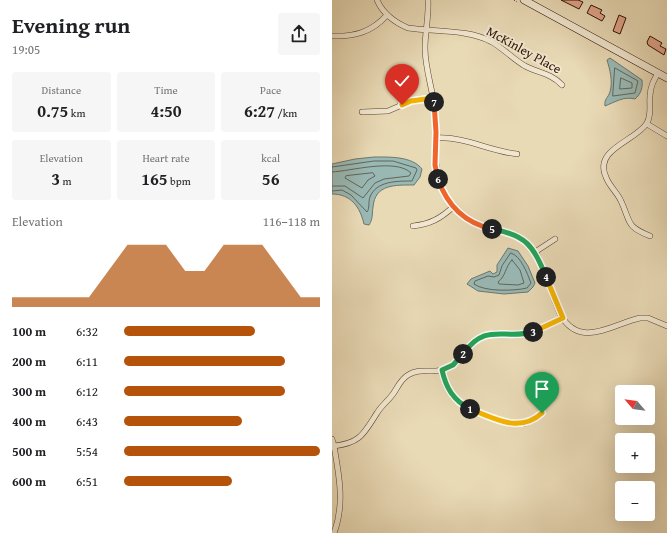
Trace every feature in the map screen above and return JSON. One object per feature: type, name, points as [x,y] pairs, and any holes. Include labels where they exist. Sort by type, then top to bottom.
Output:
[{"type":"street","points":[[332,36],[347,36],[365,32],[381,22],[387,15],[377,0]]},
{"type":"street","points":[[428,0],[425,49],[433,98],[436,138],[435,165],[437,177],[446,199],[453,207],[473,222],[516,235],[524,240],[535,252],[563,318],[570,327],[585,333],[601,331],[640,318],[648,318],[667,326]]},
{"type":"street","points":[[525,0],[667,78]]},
{"type":"street","name":"McKinley Place","points":[[387,15],[408,28],[467,34],[491,41],[520,63],[553,76],[562,85]]},
{"type":"street","points":[[650,236],[636,230],[631,225],[622,202],[604,172],[604,166],[609,154],[646,124],[650,115],[651,88],[658,73]]},
{"type":"street","points":[[362,112],[388,111],[411,101],[433,98]]},
{"type":"street","points":[[646,124],[667,136]]},
{"type":"street","points":[[436,138],[458,138],[492,150],[517,154]]},
{"type":"street","points":[[413,226],[424,225],[438,220],[453,207]]},
{"type":"street","points":[[535,252],[555,239]]},
{"type":"street","points":[[334,446],[346,444],[361,437],[368,430],[377,412],[408,375],[422,370],[442,370],[453,365],[469,346],[484,336],[494,333],[526,333],[538,330],[563,318]]},
{"type":"street","points":[[442,370],[448,389],[457,400],[470,408],[514,424],[529,422],[542,413]]},
{"type":"street","points":[[332,439],[341,500],[340,513],[334,533]]},
{"type":"water","points":[[610,58],[642,80],[642,85],[640,93],[635,99],[623,99],[605,106],[606,99],[611,88],[611,76],[607,60]]},
{"type":"water","points":[[374,157],[406,159],[418,165],[422,169],[420,177],[414,185],[387,187],[378,194],[375,199],[372,219],[369,225],[364,224],[360,212],[354,203],[344,196],[332,194],[332,164]]},
{"type":"water","points":[[508,248],[518,251],[528,266],[535,283],[528,292],[504,294],[478,291],[467,284],[471,279],[490,271],[493,274],[497,272],[497,265]]},
{"type":"building","points":[[561,0],[578,0],[583,2],[579,9]]},
{"type":"building","points":[[591,5],[602,10],[600,13],[605,16],[602,21],[587,13]]},
{"type":"building","points":[[619,15],[626,18],[620,34],[613,31]]},
{"type":"building","points":[[650,36],[662,43],[660,46],[666,49],[664,55],[648,45],[647,42]]},
{"type":"route","points":[[402,105],[411,101],[433,98],[436,132],[435,165],[437,177],[446,199],[463,216],[473,222],[485,227],[506,231],[516,235],[531,247],[537,255],[560,314],[563,318],[538,330],[515,334],[494,333],[476,340],[469,346],[459,360],[453,365],[442,370],[448,389],[461,404],[506,422],[522,424],[536,419],[542,413]]}]
